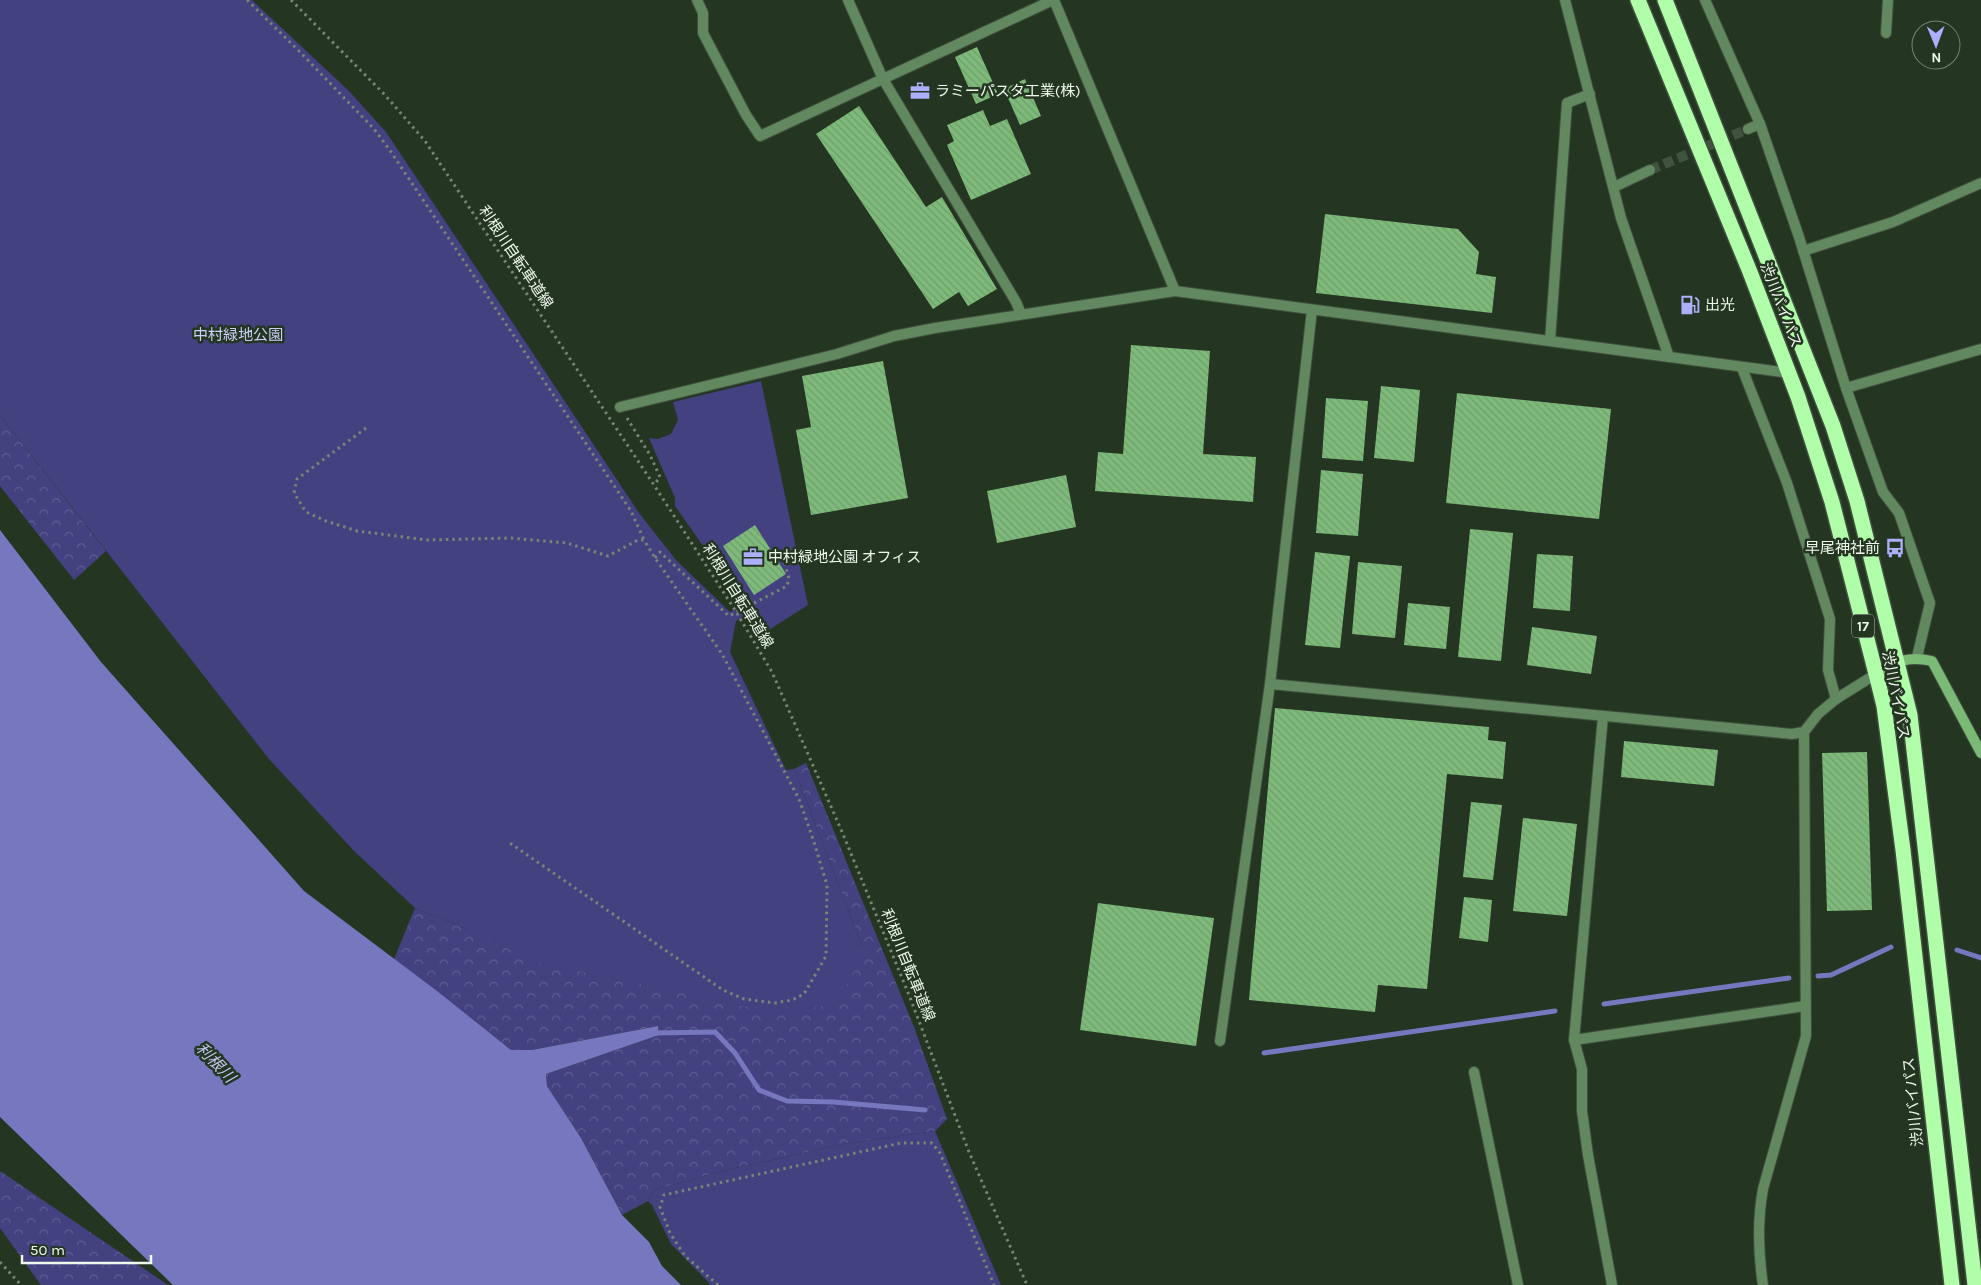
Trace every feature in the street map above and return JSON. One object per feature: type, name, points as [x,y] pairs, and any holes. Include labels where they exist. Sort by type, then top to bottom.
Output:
[{"type":"highway","name":"渋川バイパス","points":[[1638,0],[1789,373],[1832,502],[1884,706],[1952,1285]]},
{"type":"highway","name":"渋川バイパス","points":[[1665,0],[1833,426],[1858,501],[1898,661],[1912,734],[1975,1285]]},
{"type":"street","points":[[697,0],[703,13],[703,33],[746,115],[760,136],[1054,0],[1175,291]]},
{"type":"street","points":[[848,0],[883,78],[1011,293],[1021,314]]},
{"type":"street","points":[[1565,0],[1621,218],[1669,357]]},
{"type":"street","points":[[1705,0],[1760,124],[1803,251],[1846,388],[1883,492],[1899,513],[1930,603],[1917,657]]},
{"type":"street","points":[[1886,34],[1888,0]]},
{"type":"street","points":[[1550,341],[1568,102],[1590,94]]},
{"type":"street","points":[[1748,130],[1760,124]]},
{"type":"street","points":[[1614,187],[1650,170]]},
{"type":"street","points":[[1803,251],[1893,222],[1981,183]]},
{"type":"street","points":[[620,407],[837,354],[894,336],[1021,314],[1175,291],[1789,373]]},
{"type":"street","points":[[1220,1040],[1270,684],[1312,310]]},
{"type":"street","points":[[1846,388],[1981,349]]},
{"type":"street","points":[[1742,368],[1787,483],[1830,619],[1828,670],[1836,699]]},
{"type":"street","points":[[1763,1285],[1758,1242],[1758,1214],[1763,1189],[1806,1036],[1804,732],[1818,714],[1836,699],[1898,661],[1917,657],[1932,661],[1981,753]]},
{"type":"street","points":[[1270,684],[1792,734],[1804,732]]},
{"type":"street","points":[[1603,716],[1574,1040],[1582,1069],[1582,1112],[1588,1155],[1612,1285]]},
{"type":"street","points":[[1574,1040],[1805,1006]]},
{"type":"street","points":[[1474,1072],[1518,1285]]},
{"type":"path","points":[[246,0],[368,122],[389,149],[631,511],[644,540],[655,558],[722,654],[798,799],[813,839],[827,885],[826,956],[804,994],[792,1000],[775,1003],[744,999],[723,990],[507,841]]},
{"type":"path","name":"利根川自転車道線","points":[[291,0],[385,95],[425,141],[654,485],[772,672],[843,834],[909,995],[969,1152],[1026,1285]]},
{"type":"path","points":[[620,407],[650,455],[660,477],[654,485]]},
{"type":"path","points":[[366,428],[296,479],[294,492],[306,512],[357,531],[427,540],[510,538],[567,543],[608,556],[638,540],[644,540]]},
{"type":"path","points":[[655,558],[660,552],[729,616],[737,614],[787,586],[789,580],[783,556]]},
{"type":"path","points":[[718,1285],[685,1256],[670,1233],[660,1206],[664,1195],[901,1143],[932,1143],[940,1153],[994,1285]]},
{"type":"path","points":[[0,1262],[21,1285]]},
{"type":"green space","name":"中村緑地公園","points":[[0,0],[252,0],[349,91],[386,132],[639,513],[676,560],[730,612],[742,607],[706,550],[675,506],[675,498],[649,438],[658,439],[671,434],[678,420],[673,402],[761,381],[808,605],[761,635],[748,614],[736,621],[730,652],[786,770],[794,769],[862,946],[854,971],[838,1004],[776,1013],[536,962],[466,929],[415,908],[354,851],[269,759],[0,415]]},
{"type":"green space","points":[[0,415],[106,551],[74,580],[0,486]]},
{"type":"green space","points":[[806,763],[914,1027],[947,1119],[935,1131],[843,1144],[723,1171],[654,1190],[648,1201],[622,1215],[581,1138],[547,1086],[546,1074],[659,1035],[658,1026],[532,1050],[511,1050],[394,959],[415,908],[466,929],[862,946],[794,769]]},
{"type":"green space","points":[[935,1131],[1001,1285],[711,1285],[671,1244],[652,1205],[648,1201],[654,1190],[723,1171],[843,1144]]},
{"type":"green space","points":[[0,1171],[168,1285],[41,1285],[0,1228]]},
{"type":"water","name":"利根川","points":[[0,530],[101,662],[304,891],[437,991],[511,1050],[532,1050],[658,1026],[659,1035],[546,1074],[547,1086],[581,1138],[622,1215],[649,1242],[662,1266],[681,1285],[173,1285],[0,1117]]},
{"type":"building","points":[[977,47],[998,94],[976,104],[955,57]]},
{"type":"building","points":[[1025,79],[1041,116],[1020,125],[1004,89]]},
{"type":"building","points":[[859,106],[926,207],[942,197],[997,289],[968,306],[959,292],[933,309],[816,134]]},
{"type":"building","points":[[983,110],[990,126],[1007,119],[1031,174],[971,200],[947,145],[954,141],[947,125]]},
{"type":"building","points":[[1325,214],[1458,229],[1479,252],[1476,274],[1496,277],[1492,313],[1316,293]]},
{"type":"building","points":[[1131,345],[1210,351],[1203,454],[1256,457],[1253,502],[1095,491],[1098,452],[1123,454]]},
{"type":"building","points":[[883,361],[908,498],[811,515],[796,430],[811,427],[802,376]]},
{"type":"building","points":[[1381,386],[1420,390],[1414,462],[1374,458]]},
{"type":"building","points":[[1457,393],[1611,409],[1599,519],[1446,503]]},
{"type":"building","points":[[1326,398],[1368,401],[1363,461],[1322,458]]},
{"type":"building","points":[[1321,470],[1363,474],[1358,536],[1316,533]]},
{"type":"building","points":[[1066,475],[1076,527],[997,543],[987,491]]},
{"type":"building","points":[[755,525],[786,574],[754,595],[723,546]]},
{"type":"building","points":[[1470,529],[1513,533],[1501,661],[1458,657]]},
{"type":"building","points":[[1315,552],[1350,556],[1340,648],[1305,645]]},
{"type":"building","points":[[1537,554],[1573,556],[1570,611],[1533,608]]},
{"type":"building","points":[[1358,562],[1402,566],[1395,638],[1352,634]]},
{"type":"building","points":[[1408,603],[1450,607],[1446,649],[1404,645]]},
{"type":"building","points":[[1532,627],[1597,636],[1591,674],[1527,665]]},
{"type":"building","points":[[1275,708],[1489,727],[1488,740],[1506,742],[1503,779],[1447,774],[1427,989],[1378,985],[1375,1012],[1249,1000]]},
{"type":"building","points":[[1624,741],[1718,750],[1714,786],[1621,777]]},
{"type":"building","points":[[1867,752],[1872,910],[1827,911],[1822,753]]},
{"type":"building","points":[[1471,802],[1502,805],[1493,880],[1463,877]]},
{"type":"building","points":[[1523,818],[1577,824],[1567,916],[1513,911]]},
{"type":"building","points":[[1464,897],[1492,900],[1488,942],[1459,938]]},
{"type":"building","points":[[1098,903],[1214,918],[1196,1046],[1080,1030]]},
{"type":"waterway","points":[[1818,976],[1831,975],[1891,947]]},
{"type":"waterway","points":[[1957,950],[1981,958]]},
{"type":"waterway","points":[[1604,1004],[1789,978]]},
{"type":"waterway","points":[[1264,1053],[1555,1011]]},
{"type":"waterway","points":[[653,1033],[715,1032],[735,1053],[759,1090],[787,1101],[834,1102],[925,1110]]},
{"type":"tunnel","points":[[1650,170],[1748,129]]},
{"type":"place","name":"ラミーパスタ工業(株)","points":[[920,91]]},
{"type":"place","name":"出光","points":[[1690,305]]},
{"type":"place","name":"早尾神社前","points":[[1895,548]]},
{"type":"place","name":"中村緑地公園 オフィス","points":[[753,557]]}]
